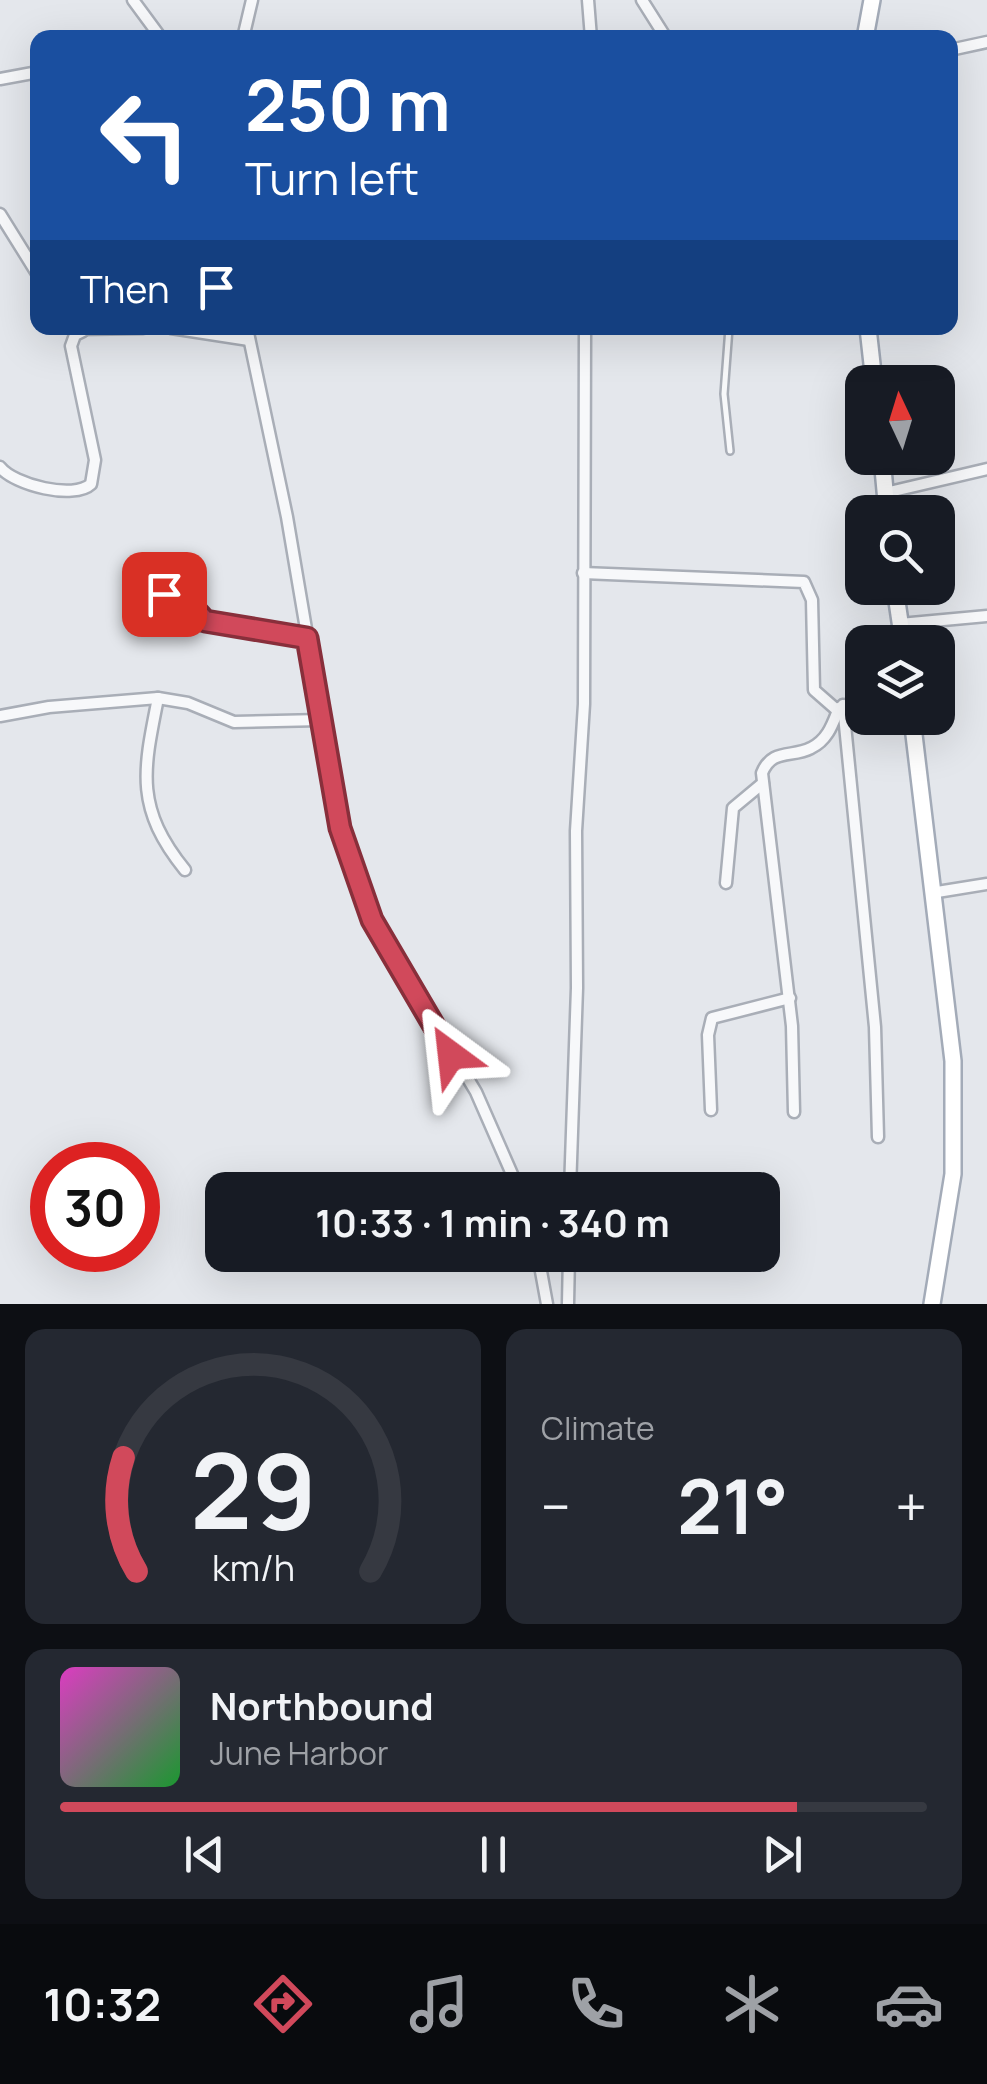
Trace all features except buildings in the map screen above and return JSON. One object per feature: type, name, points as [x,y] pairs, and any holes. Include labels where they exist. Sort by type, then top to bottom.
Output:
[{"type":"main road","points":[[866,30],[872,0]]},
{"type":"main road","points":[[869,335],[872,365]]},
{"type":"main road","points":[[884,475],[885,495]]},
{"type":"main road","points":[[897,605],[900,624]]},
{"type":"main road","points":[[914,735],[953,1062],[955,1125],[948,1219],[932,1304]]},
{"type":"street","points":[[134,0],[155,30]]},
{"type":"street","points":[[245,30],[252,0]]},
{"type":"street","points":[[588,0],[590,30]]},
{"type":"street","points":[[642,0],[661,30]]},
{"type":"street","points":[[958,48],[987,42]]},
{"type":"street","points":[[0,79],[30,73]]},
{"type":"street","points":[[0,214],[30,262]]},
{"type":"street","points":[[0,467],[17,480],[70,491],[92,484],[94,460],[71,346],[75,335]]},
{"type":"street","points":[[248,335],[273,443],[333,807],[372,920],[476,1092],[511,1172]]},
{"type":"street","points":[[571,1172],[577,988],[576,831],[584,704],[585,335]]},
{"type":"street","points":[[885,492],[943,483],[987,469]]},
{"type":"street","points":[[582,572],[804,582],[812,600],[814,690],[840,708],[875,1027],[878,1137]]},
{"type":"street","points":[[900,624],[987,616]]},
{"type":"street","points":[[0,716],[93,702],[158,698],[188,703],[234,722],[321,720]]},
{"type":"street","points":[[158,698],[146,762],[147,805],[160,836],[186,870]]},
{"type":"street","points":[[794,1112],[790,998],[763,784],[767,762],[817,744],[845,706]]},
{"type":"street","points":[[726,883],[733,808],[748,791],[763,784]]},
{"type":"street","points":[[932,893],[987,884]]},
{"type":"street","points":[[711,1110],[708,1035],[712,1018],[790,998]]},
{"type":"street","points":[[541,1272],[547,1304]]},
{"type":"street","points":[[568,1304],[569,1272]]},
{"type":"lane","points":[[728,335],[724,394],[730,451]]},
{"type":"lane","points":[[164,594],[186,600],[205,621],[307,638]]},
{"type":"route","points":[[164,594],[186,600],[205,621],[307,638],[333,807],[340,828],[372,920],[451,1055]]}]
